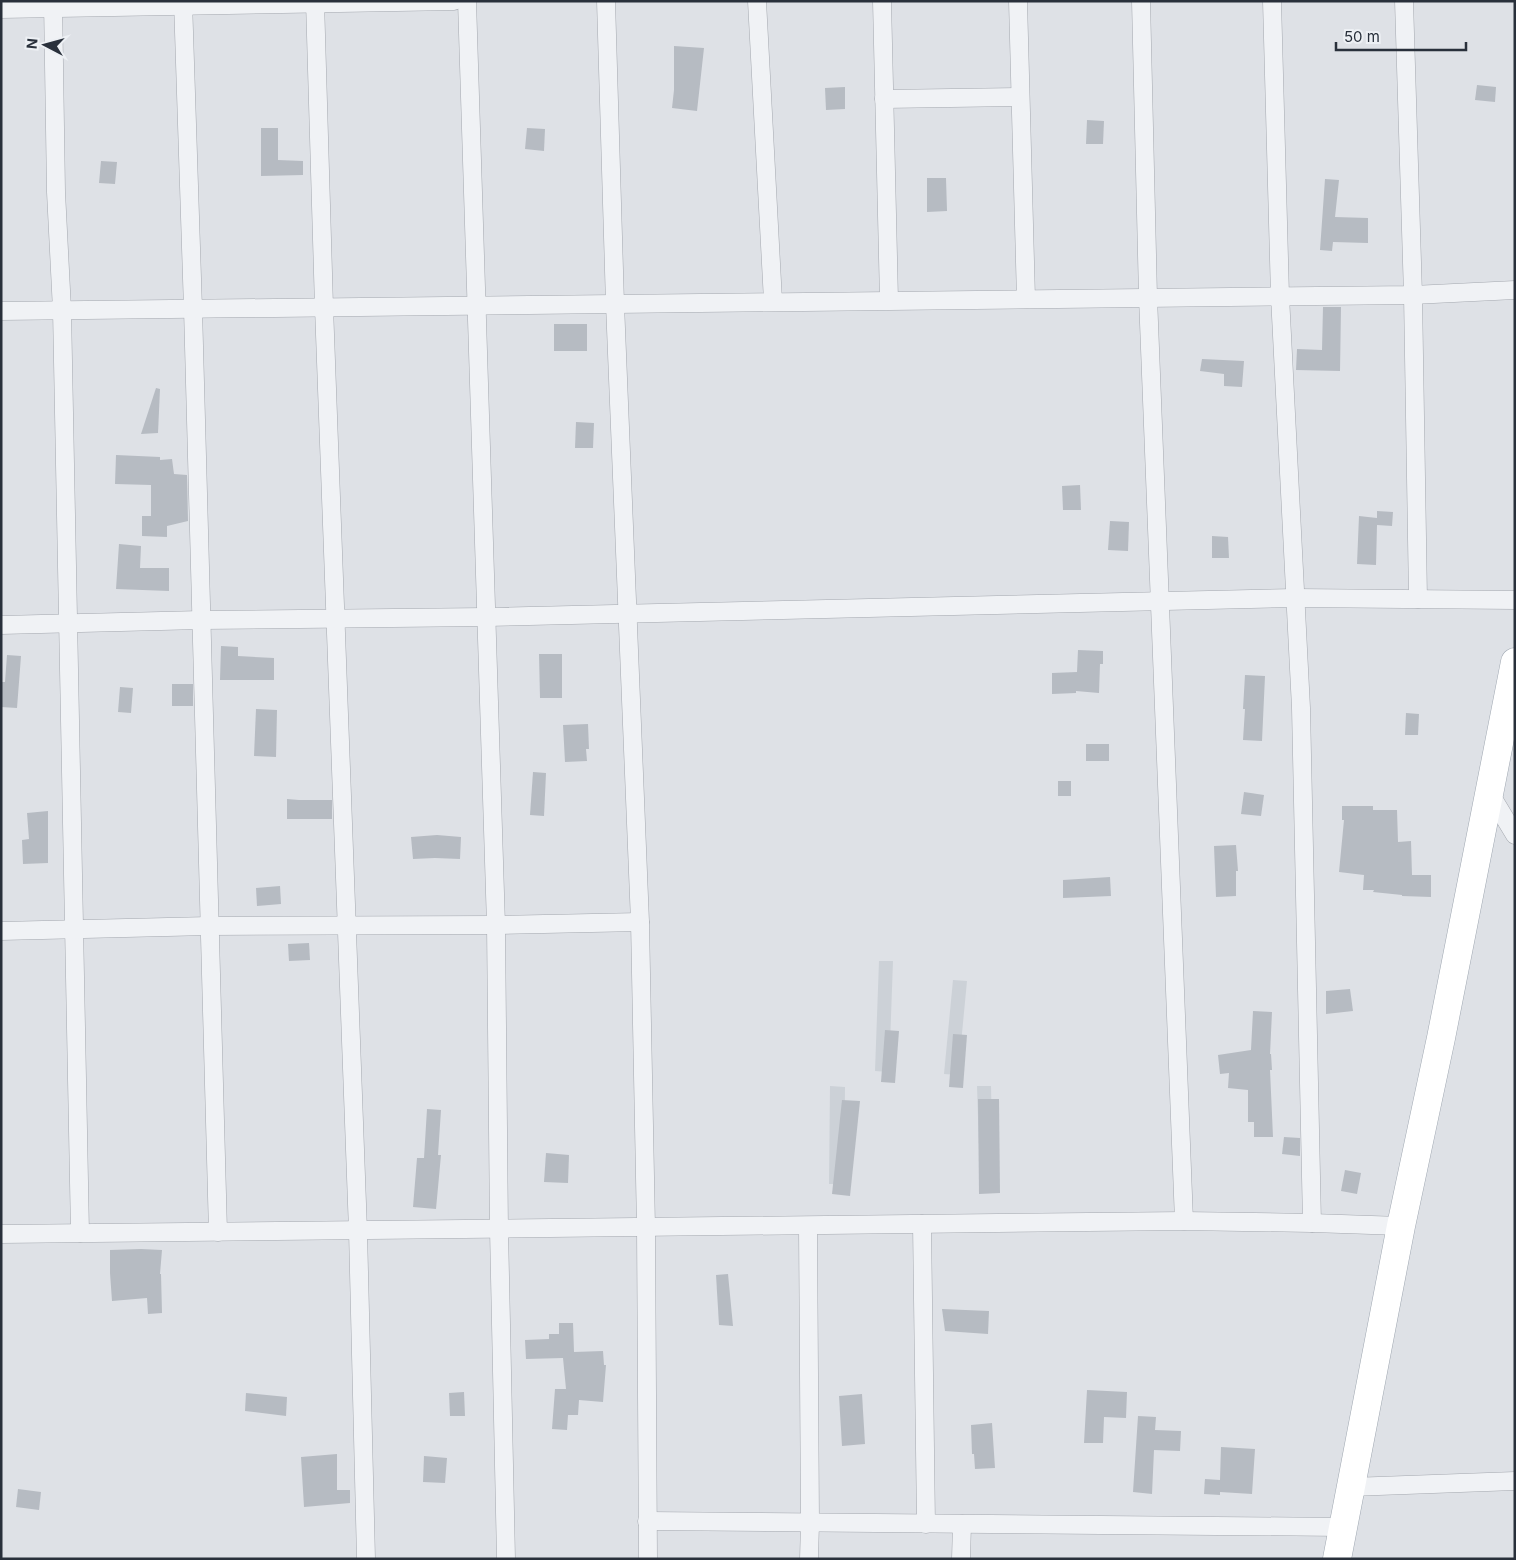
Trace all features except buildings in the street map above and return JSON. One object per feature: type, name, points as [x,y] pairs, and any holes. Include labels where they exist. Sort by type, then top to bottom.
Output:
[{"type":"main road","points":[[1337,1559],[1401,1226],[1439,1048],[1514,672]]},
{"type":"street","points":[[1,9],[53,5],[454,1]]},
{"type":"street","points":[[467,1],[496,925],[499,1230],[506,1559]]},
{"type":"street","points":[[606,1],[614,304],[640,922],[646,1228],[648,1559]]},
{"type":"street","points":[[757,1],[773,301]]},
{"type":"street","points":[[882,1],[889,300]]},
{"type":"street","points":[[1018,1],[1026,299]]},
{"type":"street","points":[[1140,1],[1148,297],[1184,1221]]},
{"type":"street","points":[[1272,1],[1280,296],[1301,708],[1312,1223]]},
{"type":"street","points":[[1404,1],[1413,295],[1418,599]]},
{"type":"street","points":[[316,2],[324,307],[358,1231],[366,1559]]},
{"type":"street","points":[[183,4],[218,1232]]},
{"type":"street","points":[[53,5],[56,192],[62,310],[80,1233]]},
{"type":"street","points":[[884,99],[1020,97]]},
{"type":"street","points":[[1,311],[1413,295],[1515,290]]},
{"type":"street","points":[[1,625],[202,620],[486,617],[1295,598],[1515,600]]},
{"type":"street","points":[[1489,792],[1515,835]]},
{"type":"street","points":[[1,931],[209,926],[496,925],[640,922]]},
{"type":"street","points":[[1,1234],[1184,1221],[1401,1226]]},
{"type":"street","points":[[922,1224],[926,1524]]},
{"type":"street","points":[[808,1226],[809,1559]]},
{"type":"street","points":[[1351,1487],[1515,1482]]},
{"type":"street","points":[[648,1521],[1343,1527]]},
{"type":"street","points":[[961,1559],[962,1524]]},
{"type":"shaded area","points":[[879,961],[893,961],[889,1072],[875,1071]]},
{"type":"shaded area","points":[[953,980],[967,981],[958,1075],[944,1074]]},
{"type":"shaded area","points":[[830,1086],[845,1087],[844,1184],[829,1184]]},
{"type":"shaded area","points":[[977,1086],[991,1086],[993,1181],[980,1182]]}]
